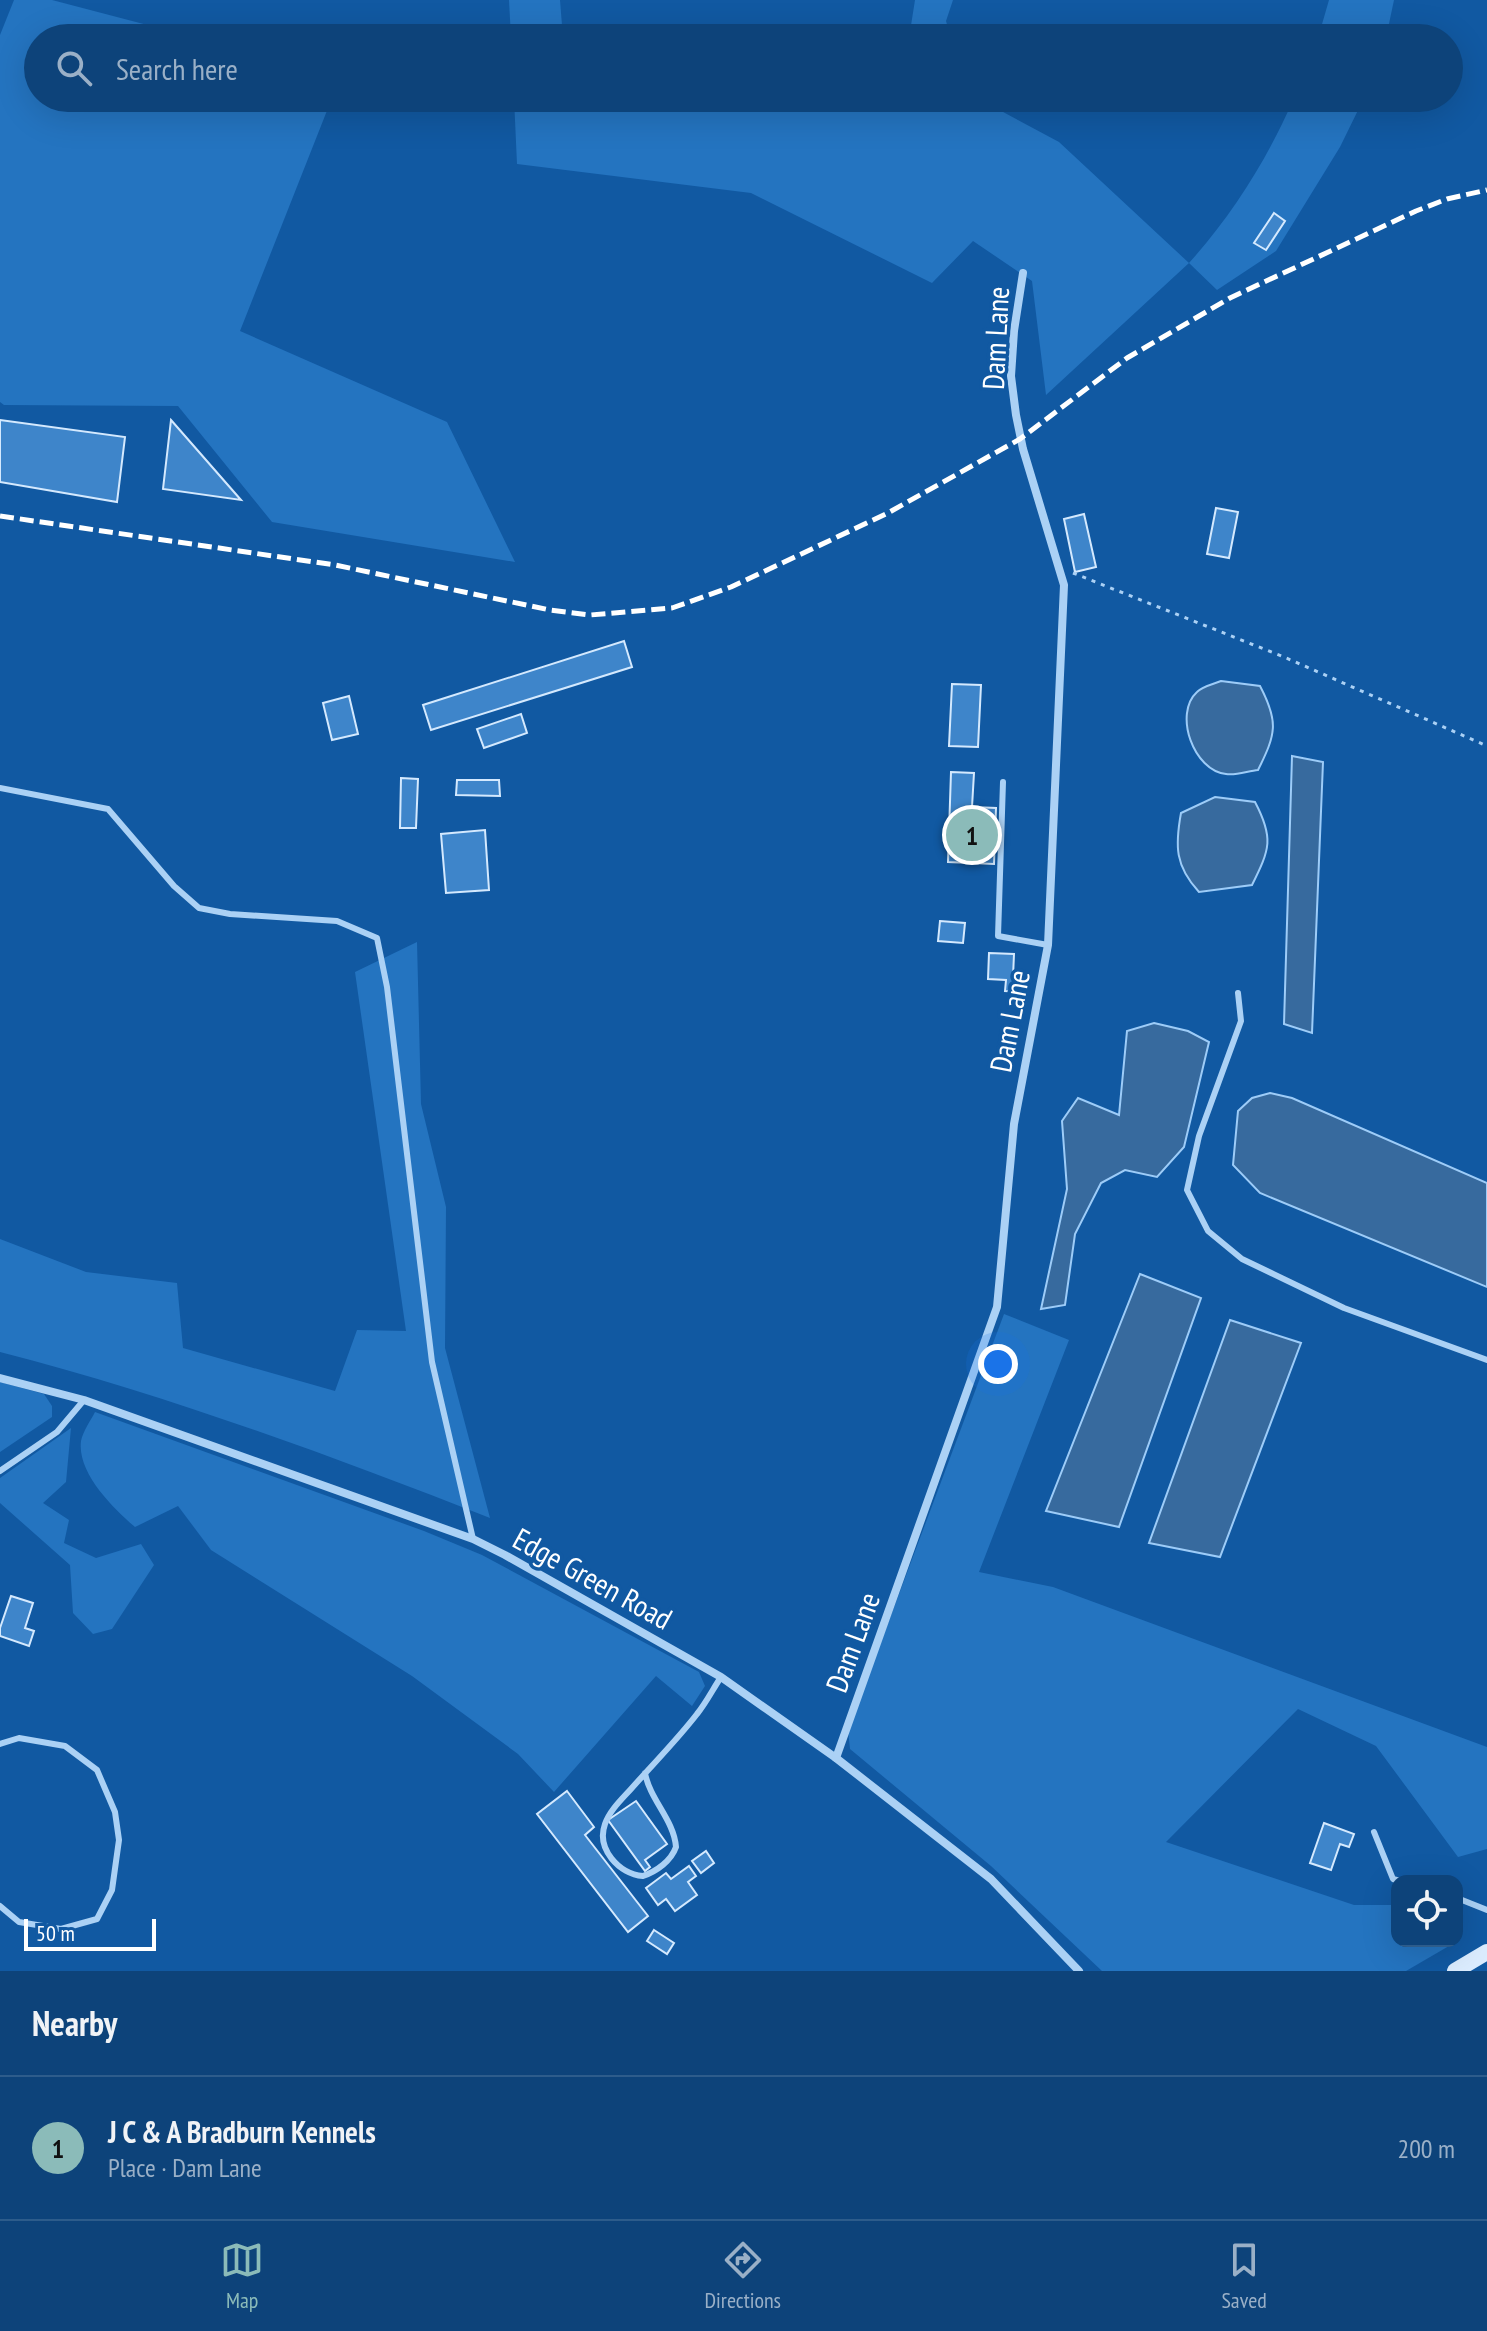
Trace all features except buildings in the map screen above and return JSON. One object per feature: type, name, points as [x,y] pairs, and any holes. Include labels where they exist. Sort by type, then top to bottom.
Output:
[{"type":"main road","points":[[1455,1971],[1487,1952]]},
{"type":"street","name":"Dam Lane","points":[[836,1758],[997,1307],[1014,1124],[1048,945],[1064,585],[1020,439],[1011,376],[1023,273]]},
{"type":"street","name":"Edge Green Road","points":[[0,1378],[84,1400],[473,1539],[721,1677],[836,1758],[991,1879],[1079,1971]]},
{"type":"lane","points":[[1003,782],[998,936],[1048,945]]},
{"type":"lane","points":[[0,788],[108,809],[174,886],[199,908],[230,914],[337,921],[377,938],[387,987],[432,1362],[473,1539]]},
{"type":"lane","points":[[1238,993],[1241,1021],[1199,1136],[1187,1190],[1208,1231],[1242,1259],[1344,1308],[1487,1360]]},
{"type":"lane","points":[[0,1471],[57,1432],[84,1400]]},
{"type":"lane","points":[[645,1773],[648,1789],[671,1827],[676,1847],[661,1866],[643,1876],[634,1875],[619,1866],[610,1856],[602,1835],[612,1811],[645,1773],[697,1714],[721,1677]]},
{"type":"lane","points":[[0,1744],[19,1738],[65,1746],[97,1770],[115,1812],[119,1840],[112,1890],[97,1919],[61,1929],[19,1922],[0,1906]]},
{"type":"lane","points":[[1374,1832],[1391,1875]]},
{"type":"lane","points":[[1463,1900],[1487,1910]]},
{"type":"path","points":[[1060,568],[1284,657],[1487,746]]},
{"type":"shaded area","points":[[14,0],[52,0],[144,24],[24,24],[24,112],[326,112],[240,331],[447,422],[515,562],[272,522],[178,406],[4,405],[0,402],[0,35]]},
{"type":"shaded area","points":[[509,0],[560,0],[562,24],[510,24]]},
{"type":"shaded area","points":[[915,0],[953,0],[947,24],[911,24]]},
{"type":"shaded area","points":[[1329,0],[1394,0],[1389,24],[1322,24]]},
{"type":"shaded area","points":[[515,112],[1003,112],[1059,142],[1189,263],[1046,395],[1032,281],[973,241],[932,283],[751,193],[517,164]]},
{"type":"shaded area","points":[[1287,112],[1357,112],[1340,147],[1276,251],[1217,290],[1189,263],[1248,185]]},
{"type":"shaded area","points":[[1221,681],[1260,686],[1266,698],[1272,719],[1272,737],[1258,770],[1237,774],[1215,771],[1196,753],[1190,740],[1187,714],[1190,702],[1199,690]]},
{"type":"shaded area","points":[[1292,756],[1323,762],[1312,1033],[1284,1024]]},
{"type":"shaded area","points":[[1215,797],[1255,802],[1265,825],[1266,852],[1252,885],[1199,892],[1181,864],[1178,836],[1181,813]]},
{"type":"shaded area","points":[[417,942],[421,1104],[446,1207],[445,1348],[490,1518],[247,1428],[124,1387],[0,1352],[0,1239],[86,1272],[177,1283],[183,1348],[335,1391],[357,1330],[406,1331],[355,972]]},
{"type":"shaded area","points":[[1154,1023],[1188,1031],[1209,1042],[1184,1147],[1157,1177],[1125,1170],[1101,1183],[1075,1234],[1065,1305],[1041,1309],[1067,1189],[1062,1121],[1078,1098],[1119,1115],[1127,1031]]},
{"type":"shaded area","points":[[1270,1093],[1292,1098],[1487,1183],[1487,1287],[1260,1193],[1233,1165],[1238,1111],[1252,1098]]},
{"type":"shaded area","points":[[1140,1274],[1201,1298],[1119,1527],[1046,1511]]},
{"type":"shaded area","points":[[1004,1314],[1069,1340],[979,1572],[1053,1587],[1487,1747],[1487,1849],[1458,1857],[1376,1746],[1298,1709],[1166,1842],[1354,1905],[1391,1905],[1391,1947],[1447,1947],[1406,1971],[1102,1971],[991,1866],[850,1749],[848,1730]]},
{"type":"shaded area","points":[[1230,1320],[1301,1343],[1220,1557],[1149,1543]]},
{"type":"shaded area","points":[[0,1382],[44,1394],[52,1406],[52,1417],[0,1452]]},
{"type":"shaded area","points":[[95,1412],[424,1531],[482,1555],[699,1672],[705,1686],[692,1706],[656,1676],[554,1792],[518,1754],[412,1676],[211,1550],[178,1506],[135,1527],[98,1489],[85,1465],[81,1441]]},
{"type":"shaded area","points":[[71,1428],[66,1482],[43,1503],[69,1520],[64,1543],[96,1558],[141,1544],[154,1565],[112,1629],[93,1634],[73,1613],[70,1565],[0,1503],[0,1478]]},
{"type":"railway","points":[[0,516],[335,565],[550,610],[590,615],[672,608],[731,587],[886,514],[1020,439],[1127,358],[1230,298],[1416,211],[1447,199],[1487,190]]},
{"type":"place","name":"J C & A Bradburn Kennels","points":[[972,835]]}]
